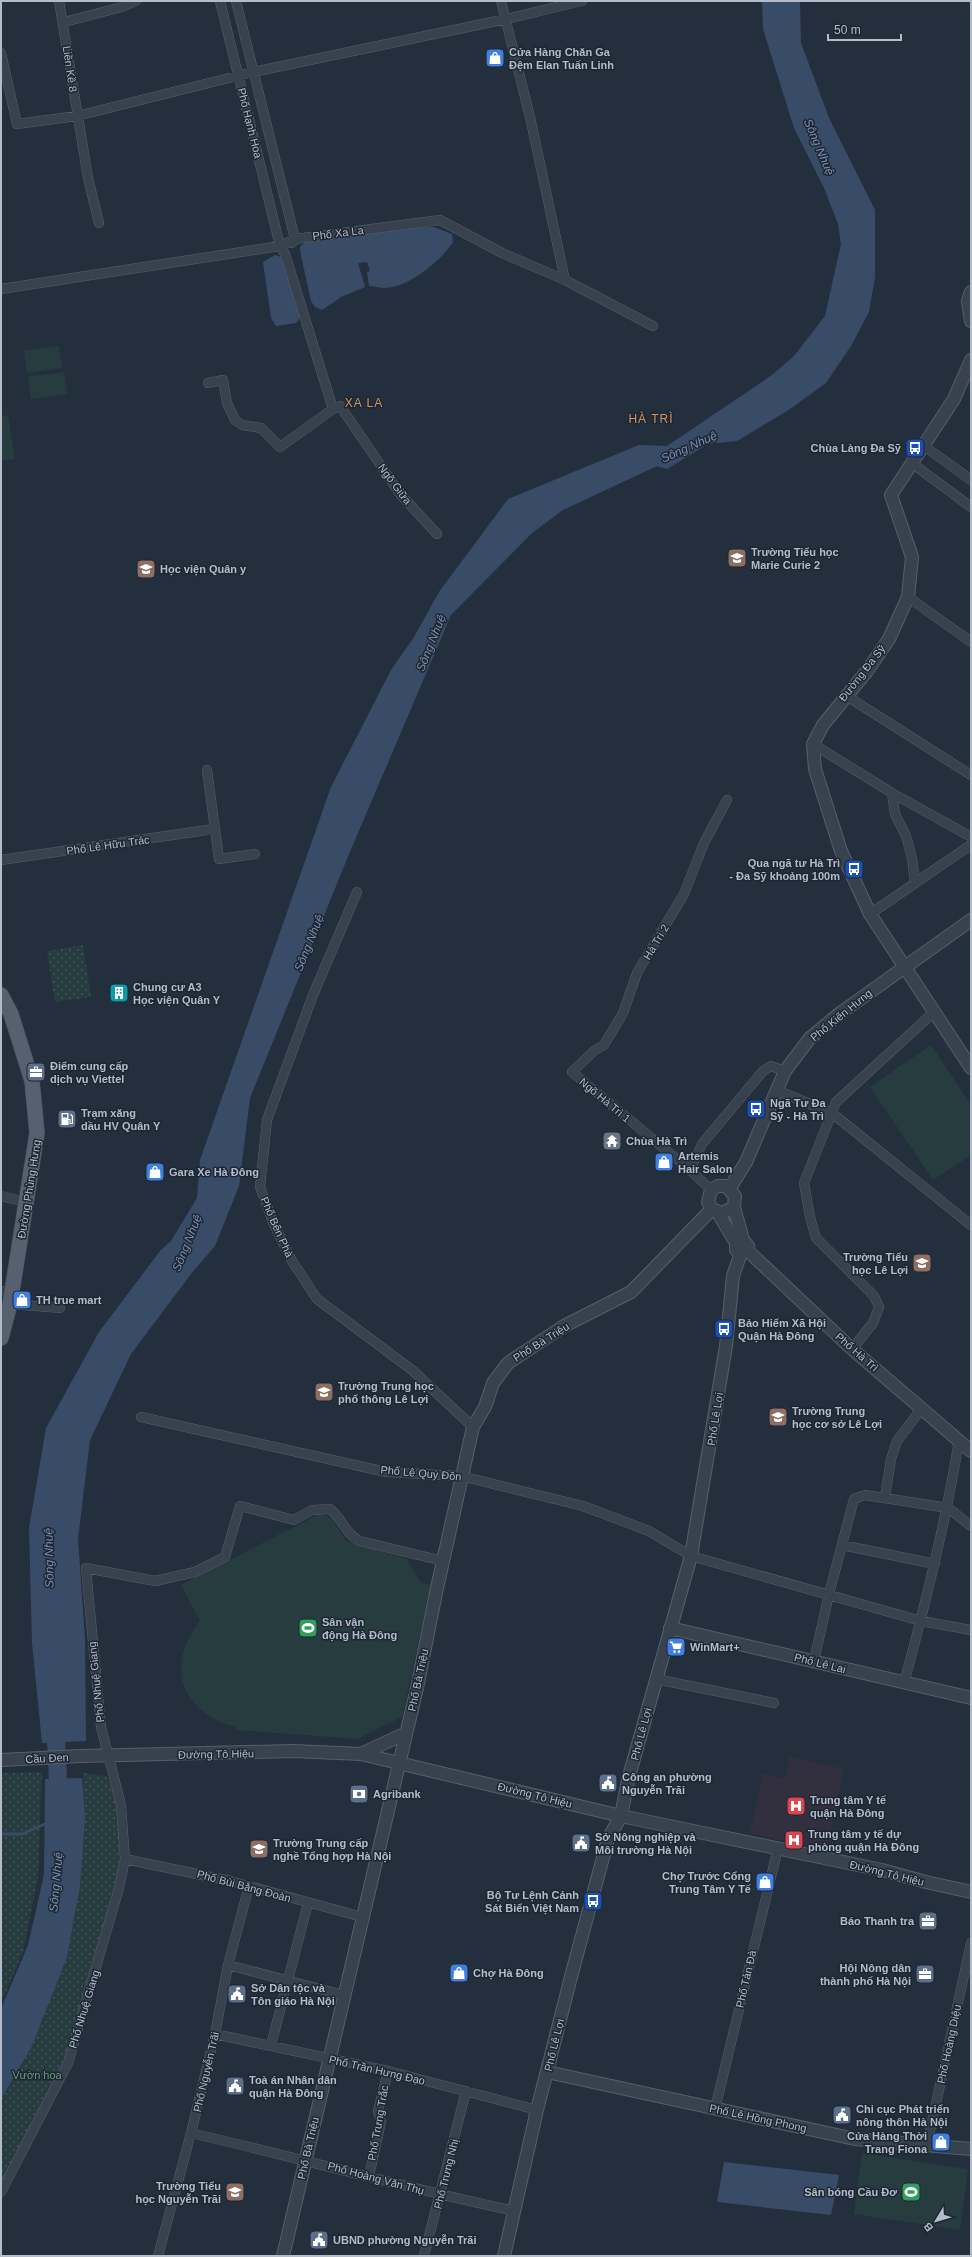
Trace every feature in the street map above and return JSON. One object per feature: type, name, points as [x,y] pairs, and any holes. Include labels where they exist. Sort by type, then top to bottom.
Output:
[{"type":"main road","name":"Đường Phùng Hưng","points":[[1,995],[11,1014],[32,1081],[37,1133],[28,1202],[8,1296],[1,1338]]},
{"type":"street","name":"Liền Kề 8","points":[[59,1],[64,22],[77,116],[88,178],[99,223]]},
{"type":"street","points":[[64,22],[122,7],[136,1]]},
{"type":"street","name":"Phố Hạnh Hoa","points":[[220,1],[280,246]]},
{"type":"street","name":"Phố Hạnh Hoa","points":[[236,1],[295,239]]},
{"type":"street","points":[[501,1],[530,117],[565,280]]},
{"type":"street","points":[[1,53],[17,124],[77,116],[253,72],[506,20],[582,1]]},
{"type":"street","name":"Phố Xa La","points":[[1,289],[280,246],[295,239],[440,220],[502,253],[565,280],[653,326]]},
{"type":"street","points":[[286,254],[295,239]]},
{"type":"street","points":[[208,383],[223,380],[227,403],[235,420],[242,425],[261,428],[280,447],[333,409],[286,254],[280,246]]},
{"type":"street","points":[[971,292],[968,301],[971,321]]},
{"type":"street","name":"Đường Đa Sỹ","points":[[971,360],[954,399],[891,495],[912,557],[908,597],[889,640],[867,671],[845,695],[822,725],[813,744],[815,769],[825,807],[841,851],[870,914],[971,1068]]},
{"type":"street","name":"Ngõ Giữa","points":[[333,409],[340,406],[401,495],[437,534]]},
{"type":"street","points":[[924,446],[971,480]]},
{"type":"street","points":[[912,464],[971,507]]},
{"type":"street","points":[[908,597],[971,642]]},
{"type":"street","points":[[845,695],[971,775]]},
{"type":"street","points":[[813,744],[892,794],[971,837]]},
{"type":"street","points":[[207,770],[219,859],[255,854]]},
{"type":"street","points":[[892,794],[895,814],[906,836],[912,858],[915,883]]},
{"type":"street","name":"Hà Trì 2","points":[[572,1072],[595,1050],[604,1045],[624,1013],[637,973],[684,894],[704,843],[727,800]]},
{"type":"street","name":"Phố Lê Hữu Trác","points":[[1,860],[214,829]]},
{"type":"street","points":[[870,914],[971,845]]},
{"type":"street","name":"Phố Bến Phà","points":[[357,892],[314,995],[267,1120],[260,1187],[292,1261],[317,1299],[412,1370],[474,1427]]},
{"type":"street","name":"Phố Kiến Hưng","points":[[730,1188],[746,1162],[785,1071],[816,1034],[838,1014],[971,920]]},
{"type":"street","points":[[852,1349],[873,1323],[879,1307],[874,1296],[816,1238],[810,1218],[804,1183],[836,1102],[934,1012]]},
{"type":"street","points":[[690,1170],[702,1144],[763,1070],[771,1066],[785,1071]]},
{"type":"street","name":"Ngõ Hà Trì 1","points":[[572,1072],[690,1170],[711,1190]]},
{"type":"street","points":[[776,1090],[832,1113],[971,1225]]},
{"type":"street","points":[[722,1185],[730,1188],[735,1196],[734,1207],[742,1247],[708,1202],[711,1190],[722,1185]]},
{"type":"street","points":[[1,1196],[28,1202]]},
{"type":"street","points":[[715,1211],[725,1213],[734,1207]]},
{"type":"street","name":"Phố Bà Triệu","points":[[283,2256],[343,1995],[406,1733],[474,1427],[485,1407],[493,1383],[508,1363],[549,1334],[631,1292],[715,1211]]},
{"type":"street","name":"Phố Hà Trì","points":[[742,1247],[852,1349],[971,1450]]},
{"type":"street","name":"Phố Lê Lợi","points":[[504,2256],[537,2110],[608,1839],[621,1816],[628,1780],[691,1556],[726,1346],[733,1276],[742,1247]]},
{"type":"street","points":[[8,1296],[60,1308]]},
{"type":"street","points":[[885,1497],[891,1459],[897,1441],[922,1408]]},
{"type":"street","name":"Phố Lê Quý Đôn","points":[[141,1417],[386,1472],[462,1476],[583,1506],[650,1531],[691,1556],[921,1621],[971,1630]]},
{"type":"street","points":[[904,1683],[936,1564],[948,1508],[959,1440]]},
{"type":"street","points":[[814,1661],[829,1594],[854,1499],[865,1495],[948,1508],[971,1526]]},
{"type":"street","name":"Phố Nhuệ Giang","points":[[1,2192],[68,2063],[113,1910],[125,1859],[121,1805],[110,1756],[101,1727],[86,1568],[155,1581],[195,1572],[225,1557],[240,1506],[294,1520],[312,1510],[330,1509],[337,1514],[353,1538],[443,1561]]},
{"type":"street","points":[[842,1545],[936,1564]]},
{"type":"street","name":"Phố Lê Lai","points":[[670,1628],[971,1698]]},
{"type":"street","points":[[656,1678],[774,1703]]},
{"type":"street","points":[[361,1754],[406,1733]]},
{"type":"street","name":"Đường Tô Hiệu","points":[[93,1756],[293,1751],[361,1754],[621,1816],[778,1848],[971,1892]]},
{"type":"street","name":"Cầu Đen","points":[[1,1760],[93,1756]]},
{"type":"street","name":"Phố Tản Đà","points":[[715,2109],[778,1848]]},
{"type":"street","name":"Phố Bùi Bằng Đoàn","points":[[125,1859],[249,1886],[362,1917]]},
{"type":"street","name":"Phố Nguyễn Trãi","points":[[158,2256],[191,2133],[215,2034],[228,1965],[249,1886]]},
{"type":"street","points":[[271,2045],[289,1982],[308,1903]]},
{"type":"street","name":"Phố Hoàng Diệu","points":[[927,2145],[971,1943]]},
{"type":"street","points":[[228,1965],[343,1995]]},
{"type":"street","name":"Phố Trần Hưng Đạo","points":[[215,2034],[388,2071],[537,2110]]},
{"type":"street","name":"Phố Trưng Trắc","points":[[369,2176],[381,2122],[378,2111],[388,2071]]},
{"type":"street","name":"Phố Lê Hồng Phong","points":[[547,2072],[855,2139],[971,2149]]},
{"type":"street","name":"Phố Trưng Nhị","points":[[424,2256],[441,2195],[466,2092]]},
{"type":"street","name":"Phố Hoàng Văn Thụ","points":[[191,2133],[305,2159],[441,2195],[515,2211]]},
{"type":"shaded area","name":"Trung tâm Y tế quận Hà Đông","points":[[790,1757],[844,1769],[826,1850],[750,1833],[763,1774],[785,1779]]},
{"type":"green space","points":[[59,346],[62,368],[27,373],[24,351]]},
{"type":"green space","points":[[64,372],[67,394],[31,399],[28,377]]},
{"type":"green space","points":[[8,415],[15,459],[1,461],[1,417]]},
{"type":"green space","points":[[83,945],[91,997],[55,1002],[47,951]]},
{"type":"green space","points":[[931,1045],[971,1105],[971,1155],[933,1180],[870,1087]]},
{"type":"green space","name":"Sân vận động Hà Đông","points":[[321,1513],[332,1519],[346,1541],[407,1559],[421,1583],[431,1585],[402,1717],[357,1739],[237,1730],[235,1726],[219,1721],[204,1712],[193,1702],[186,1691],[182,1680],[182,1656],[192,1632],[200,1621],[181,1585]]},
{"type":"green space","points":[[42,1772],[38,1877],[23,1952],[1,2004],[1,1773]]},
{"type":"green space","name":"Vườn hoa","points":[[83,1773],[106,1776],[120,1804],[121,1858],[118,1887],[66,2062],[1,2189],[1,2097],[42,2023],[63,1962],[75,1917],[83,1815]]},
{"type":"green space","name":"Sân bóng Cầu Đơ","points":[[862,2153],[968,2169],[960,2230],[854,2214]]},
{"type":"water","points":[[762,1],[800,1],[801,43],[829,118],[875,210],[875,277],[869,312],[851,346],[826,383],[790,409],[737,441],[708,444],[667,469],[657,466],[563,510],[532,533],[451,615],[349,854],[250,1098],[239,1186],[215,1246],[191,1274],[131,1354],[90,1440],[78,1539],[85,1639],[86,1741],[42,1743],[32,1643],[29,1528],[46,1428],[99,1332],[160,1251],[171,1241],[197,1198],[200,1160],[331,787],[391,670],[414,637],[439,592],[508,499],[639,445],[667,446],[772,375],[794,356],[825,316],[841,244],[838,224],[824,188],[794,128],[763,29]]},
{"type":"water","points":[[433,227],[452,234],[453,242],[441,257],[423,272],[393,287],[384,288],[369,286],[367,272],[370,271],[367,262],[358,263],[365,287],[341,297],[322,310],[315,307],[311,301],[300,251],[300,247],[306,241],[410,228]]},
{"type":"water","points":[[275,255],[281,257],[302,315],[296,323],[276,326],[271,318],[263,262]]},
{"type":"water","points":[[82,1778],[85,1818],[80,1886],[67,1957],[32,2046],[1,2099],[1,2009],[28,1945],[44,1875],[45,1779]]},
{"type":"water","points":[[724,2162],[839,2175],[831,2215],[717,2202]]},
{"type":"waterway","name":"Sông Nhuệ","points":[[55,1718],[59,1802]]},
{"type":"waterway","points":[[1,1834],[22,1834],[47,1823]]},
{"type":"place","name":"Cửa Hàng Chăn Ga Đệm Elan Tuấn Linh","points":[[495,58]]},
{"type":"place","name":"Chùa Làng Đa Sỹ","points":[[915,448]]},
{"type":"place","name":"Trường Tiểu học Marie Curie 2","points":[[737,558]]},
{"type":"place","name":"Học viện Quân y","points":[[146,569]]},
{"type":"place","name":"Qua ngã tư Hà Trì - Đa Sỹ khoảng 100m","points":[[854,869]]},
{"type":"place","name":"Chung cư A3 Học viện Quân Y","points":[[119,993]]},
{"type":"place","name":"Điểm cung cấp dịch vụ Viettel","points":[[36,1072]]},
{"type":"place","name":"Ngã Tư Đa Sỹ - Hà Trì","points":[[756,1109]]},
{"type":"place","name":"Trạm xăng dầu HV Quân Y","points":[[67,1119]]},
{"type":"place","name":"Chùa Hà Trì","points":[[612,1141]]},
{"type":"place","name":"Artemis Hair Salon","points":[[664,1162]]},
{"type":"place","name":"Gara Xe Hà Đông","points":[[155,1172]]},
{"type":"place","name":"Trường Tiểu học Lê Lợi","points":[[922,1263]]},
{"type":"place","name":"TH true mart","points":[[22,1300]]},
{"type":"place","name":"Bảo Hiểm Xã Hội Quận Hà Đông","points":[[724,1329]]},
{"type":"place","name":"Trường Trung học phổ thông Lê Lợi","points":[[324,1392]]},
{"type":"place","name":"Trường Trung học cơ sở Lê Lợi","points":[[778,1417]]},
{"type":"place","name":"Sân vận động Hà Đông","points":[[308,1628]]},
{"type":"place","name":"WinMart+","points":[[676,1647]]},
{"type":"place","name":"Công an phường Nguyễn Trãi","points":[[608,1783]]},
{"type":"place","name":"Agribank","points":[[359,1794]]},
{"type":"place","name":"Trung tâm Y tế quận Hà Đông","points":[[796,1806]]},
{"type":"place","name":"Trung tâm y tế dự phòng quận Hà Đông","points":[[794,1840]]},
{"type":"place","name":"Sở Nông nghiệp và Môi trường Hà Nội","points":[[581,1843]]},
{"type":"place","name":"Trường Trung cấp nghề Tổng hợp Hà Nội","points":[[259,1849]]},
{"type":"place","name":"Chợ Trước Cổng Trung Tâm Y Tế","points":[[765,1882]]},
{"type":"place","name":"Bộ Tư Lệnh Cảnh Sát Biển Việt Nam","points":[[593,1901]]},
{"type":"place","name":"Báo Thanh tra","points":[[928,1921]]},
{"type":"place","name":"Chợ Hà Đông","points":[[459,1973]]},
{"type":"place","name":"Hội Nông dân thành phố Hà Nội","points":[[925,1974]]},
{"type":"place","name":"Sở Dân tộc và Tôn giáo Hà Nội","points":[[237,1994]]},
{"type":"place","name":"Toà án Nhân dân quận Hà Đông","points":[[235,2086]]},
{"type":"place","name":"Chi cục Phát triển nông thôn Hà Nội","points":[[842,2115]]},
{"type":"place","name":"Cửa Hàng Thời Trang Fiona","points":[[941,2142]]},
{"type":"place","name":"Trường Tiểu học Nguyễn Trãi","points":[[235,2192]]},
{"type":"place","name":"Sân bóng Cầu Đơ","points":[[911,2192]]},
{"type":"place","name":"UBND phường Nguyễn Trãi","points":[[319,2240]]},
{"type":"district","name":"XA LA","points":[[364,403]]},
{"type":"district","name":"HÀ TRÌ","points":[[651,419]]}]
